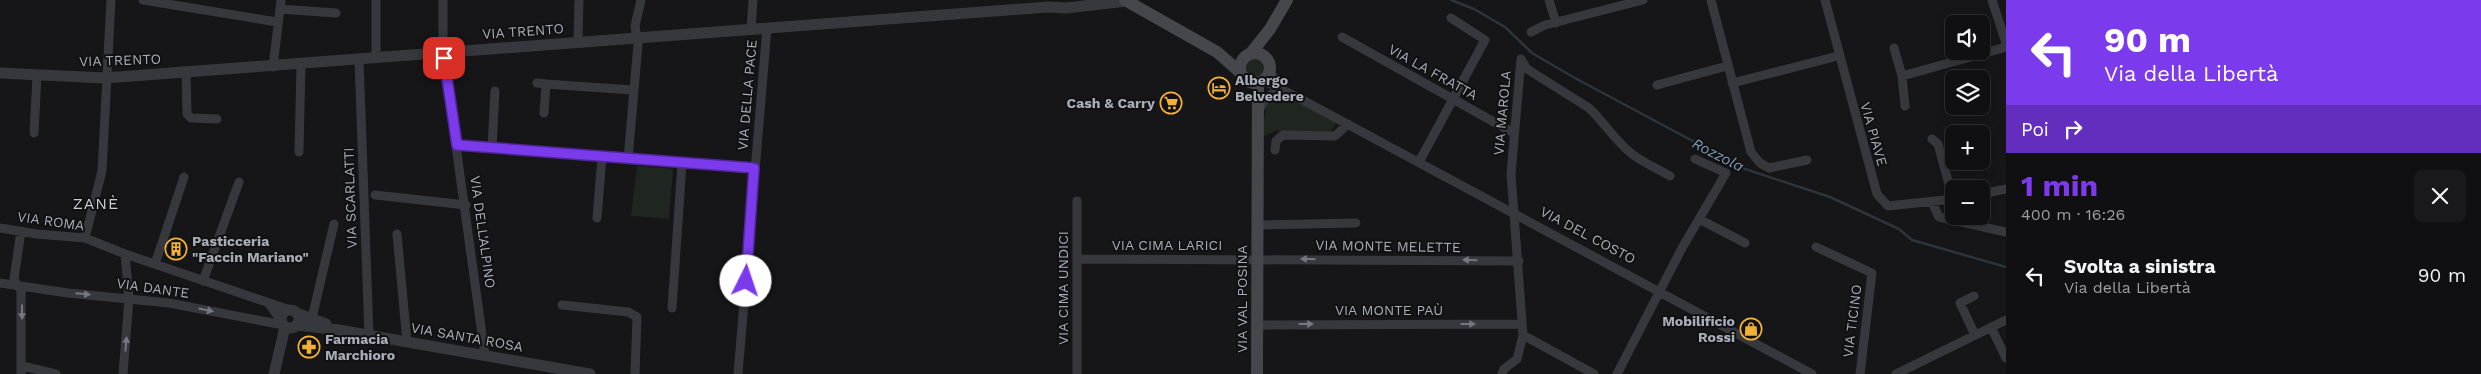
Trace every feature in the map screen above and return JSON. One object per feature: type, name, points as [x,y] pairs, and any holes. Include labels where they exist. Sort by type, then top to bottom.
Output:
[{"type":"main road","points":[[1126,0],[1218,52],[1250,82],[1264,74],[1261,54],[1248,55],[1218,52]]},
{"type":"main road","points":[[1242,76],[1240,64],[1270,29],[1287,0]]},
{"type":"main road","name":"VIA VAL POSINA","points":[[1257,374],[1256,119],[1270,29]]},
{"type":"main road","name":"VIA VAL POSINA","points":[[1242,76],[1256,119]]},
{"type":"street","points":[[85,238],[102,171],[105,78],[111,0]]},
{"type":"street","points":[[142,0],[277,22]]},
{"type":"street","points":[[376,0],[376,58]]},
{"type":"street","name":"VIA DELL'ALPINO","points":[[443,0],[443,52],[466,205],[485,356]]},
{"type":"street","points":[[578,42],[580,0]]},
{"type":"street","points":[[628,159],[632,90],[637,52],[635,26],[641,0]]},
{"type":"street","points":[[751,29],[754,0]]},
{"type":"street","name":"VIA TRENTO","points":[[1048,7],[1068,0]]},
{"type":"street","name":"VIA TRENTO","points":[[0,73],[105,78],[1126,0]]},
{"type":"street","points":[[1549,0],[1556,23]]},
{"type":"street","points":[[1531,32],[1556,23],[1643,0]]},
{"type":"street","points":[[1711,0],[1751,152],[1760,163],[1768,168],[1807,160]]},
{"type":"street","name":"VIA PIAVE","points":[[1825,0],[1838,56],[1877,194],[1888,206],[1945,200]]},
{"type":"street","points":[[1902,76],[2006,45],[1992,0]]},
{"type":"street","points":[[273,66],[280,4],[336,13]]},
{"type":"street","points":[[1419,162],[1485,40],[1451,18]]},
{"type":"street","name":"VIA DELLA PACE","points":[[738,374],[767,28]]},
{"type":"street","name":"VIA LA FRATTA","points":[[1342,37],[1510,131]]},
{"type":"street","points":[[1894,48],[1902,76],[1906,106]]},
{"type":"street","points":[[1732,83],[1838,56]]},
{"type":"street","name":"VIA MAROLA","points":[[1515,212],[1511,174],[1521,59],[1526,69],[1589,108],[1597,115],[1605,128],[1632,154],[1670,176]]},
{"type":"street","name":"VIA SCARLATTI","points":[[359,60],[369,335]]},
{"type":"street","points":[[299,152],[301,64]]},
{"type":"street","points":[[1657,85],[1727,66]]},
{"type":"street","points":[[186,72],[187,114],[191,118],[217,119]]},
{"type":"street","name":"VIA DEL COSTO","points":[[1264,74],[1275,80],[1292,94],[1515,212],[1812,374]]},
{"type":"street","points":[[34,133],[37,75]]},
{"type":"street","points":[[544,113],[541,84],[632,90]]},
{"type":"street","points":[[492,148],[496,91]]},
{"type":"street","points":[[1256,119],[1268,96],[1276,92],[1292,94]]},
{"type":"street","points":[[1275,150],[1276,141],[1283,135],[1335,136],[1348,124]]},
{"type":"street","points":[[1932,139],[1938,144],[1948,180]]},
{"type":"street","points":[[457,145],[682,164],[754,168]]},
{"type":"street","points":[[597,218],[602,157]]},
{"type":"street","points":[[1618,374],[1660,291],[1726,173],[1696,159]]},
{"type":"street","points":[[672,308],[682,164]]},
{"type":"street","points":[[155,264],[184,177]]},
{"type":"street","points":[[204,281],[239,182]]},
{"type":"street","points":[[1990,192],[2006,189]]},
{"type":"street","points":[[375,195],[466,205]]},
{"type":"street","name":"VIA CIMA UNDICI","points":[[1077,201],[1077,374]]},
{"type":"street","points":[[1932,202],[1939,217],[2006,232]]},
{"type":"street","points":[[1502,374],[1517,359],[1523,335],[1515,212]]},
{"type":"street","points":[[1699,219],[1745,243]]},
{"type":"street","points":[[1257,224],[1356,223]]},
{"type":"street","points":[[312,318],[334,224]]},
{"type":"street","name":"VIA ROMA","points":[[0,228],[85,238],[125,254]]},
{"type":"street","points":[[21,231],[14,279],[22,291],[22,370],[56,374]]},
{"type":"street","points":[[397,234],[407,342]]},
{"type":"street","name":"VIA TICINO","points":[[1816,247],[1872,273],[1860,374]]},
{"type":"street","points":[[123,374],[129,298],[125,254]]},
{"type":"street","name":"VIA SANTA ROSA","points":[[125,254],[269,304],[289,321],[556,370],[590,374]]},
{"type":"street","name":"VIA CIMA LARICI","points":[[1077,259],[1257,258]]},
{"type":"street","name":"VIA MONTE MELETTE","points":[[1257,258],[1519,261]]},
{"type":"street","name":"VIA DANTE","points":[[0,283],[68,293],[169,303],[289,321]]},
{"type":"street","points":[[1974,296],[1960,303],[1975,335]]},
{"type":"street","points":[[269,304],[289,321],[274,374]]},
{"type":"street","points":[[562,305],[628,312],[637,317],[635,374]]},
{"type":"street","name":"VIA SANTA ROSA","points":[[289,321],[312,318],[339,330]]},
{"type":"street","points":[[1896,374],[2006,320]]},
{"type":"street","name":"VIA MONTE PAÙ","points":[[1257,325],[1522,324]]},
{"type":"street","points":[[1991,327],[2006,358]]},
{"type":"street","points":[[1523,335],[1594,374]]},
{"type":"shaded area","points":[[1255,57],[1262,60],[1265,67],[1262,74],[1255,77],[1248,74],[1245,67],[1248,60]]},
{"type":"shaded area","points":[[1283,95],[1337,122],[1331,131],[1276,131],[1262,137],[1266,104],[1269,98]]},
{"type":"shaded area","points":[[637,166],[673,169],[669,219],[631,216]]},
{"type":"waterway","name":"Rozzola","points":[[1451,0],[1474,9],[1505,27],[1532,53],[1573,77],[1745,169],[1830,197],[1899,229],[1912,240],[2006,267]]},
{"type":"place","name":"Albergo Belvedere","points":[[1219,88]]},
{"type":"place","name":"Cash & Carry","points":[[1171,103]]},
{"type":"place","name":"Pasticceria \"Faccin Mariano\"","points":[[176,249]]},
{"type":"place","name":"Mobilificio Rossi","points":[[1751,329]]},
{"type":"place","name":"Farmacia Marchioro","points":[[309,347]]},
{"type":"district","name":"ZANÈ","points":[[96,203]]},
{"type":"route","points":[[444,58],[457,145],[682,164],[754,168],[746,281]]}]
